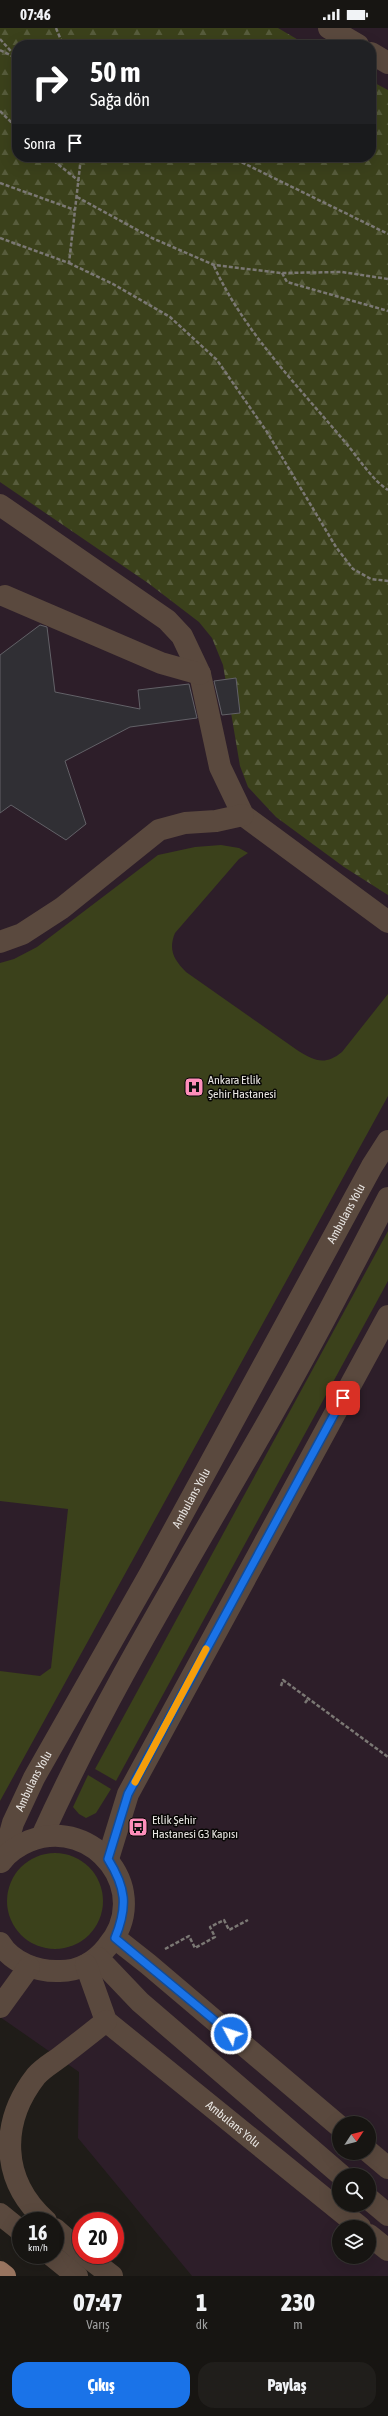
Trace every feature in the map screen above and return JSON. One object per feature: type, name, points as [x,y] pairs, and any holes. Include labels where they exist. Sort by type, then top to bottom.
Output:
[{"type":"main road","points":[[0,2272],[5,2276]]},
{"type":"lane","points":[[328,28],[349,40]]},
{"type":"lane","points":[[376,56],[388,63]]},
{"type":"lane","points":[[0,505],[167,620],[182,636],[200,674],[220,767],[243,815],[388,922]]},
{"type":"lane","points":[[5,596],[161,663],[200,674]]},
{"type":"lane","points":[[0,942],[22,934],[62,908],[159,830],[185,823],[216,821],[243,815]]},
{"type":"lane","name":"Ambulans Yolu","points":[[2,1861],[13,1823],[34,1778],[151,1572],[372,1166],[388,1141]]},
{"type":"lane","points":[[42,1836],[75,1764],[222,1499],[315,1339],[388,1198]]},
{"type":"lane","points":[[108,1859],[128,1794],[388,1316]]},
{"type":"lane","points":[[0,1943],[14,1958],[29,1967],[48,1972],[61,1972],[92,1962],[115,1938],[123,1919],[124,1898],[119,1877],[108,1859],[89,1844],[66,1836],[42,1836],[21,1844],[2,1861]]},
{"type":"lane","points":[[115,1938],[148,1964],[332,2120]]},
{"type":"lane","points":[[37,2212],[26,2201],[15,2181],[7,2156],[7,2137],[10,2119],[28,2086],[37,2075],[106,2020],[92,1962]]},
{"type":"lane","points":[[92,1962],[333,2168]]},
{"type":"lane","points":[[0,2007],[29,1967]]},
{"type":"lane","name":"Ambulans Yolu","points":[[106,2020],[351,2220]]},
{"type":"lane","points":[[376,2158],[388,2168]]},
{"type":"lane","points":[[376,2205],[388,2215]]},
{"type":"lane","points":[[0,2214],[12,2223]]},
{"type":"lane","points":[[64,2237],[72,2244]]},
{"type":"lane","points":[[376,2241],[388,2250]]},
{"type":"lane","points":[[62,2264],[77,2276]]},
{"type":"lane","points":[[97,2264],[112,2276]]},
{"type":"path","points":[[56,28],[61,40]]},
{"type":"path","points":[[0,39],[12,53]]},
{"type":"path","points":[[0,50],[12,56]]},
{"type":"path","points":[[0,111],[12,123]]},
{"type":"path","points":[[55,162],[79,181]]},
{"type":"path","points":[[69,263],[81,162]]},
{"type":"path","points":[[241,162],[388,234]]},
{"type":"path","points":[[0,183],[75,210]]},
{"type":"path","points":[[77,197],[152,238],[214,265],[281,273],[342,272],[388,279]]},
{"type":"path","points":[[0,238],[69,263],[113,284],[170,317],[217,360],[267,432],[336,547],[353,569],[371,579],[388,581]]},
{"type":"path","points":[[214,265],[226,292],[252,329],[323,416],[388,490]]},
{"type":"path","points":[[281,273],[287,282],[388,311]]},
{"type":"path","points":[[281,1686],[283,1680],[388,1757]]},
{"type":"path","points":[[305,1703],[308,1699]]},
{"type":"path","points":[[148,1964],[163,1951],[189,1936],[195,1948],[215,1937],[210,1927],[224,1920],[229,1930],[248,1920]]},
{"type":"shaded area","name":"Ankara Etlik Şehir Hastanesi","points":[[0,28],[388,28],[388,2276],[192,2276],[78,2138],[79,2072],[0,2017]]},
{"type":"green space","points":[[0,28],[278,28],[298,40],[12,40],[12,162],[376,162],[376,84],[388,90],[388,895],[344,867],[276,817],[248,787],[240,766],[223,665],[212,638],[199,622],[148,583],[0,482]]},
{"type":"green space","points":[[221,845],[239,848],[248,853],[239,859],[175,933],[172,950],[175,959],[186,972],[297,1050],[309,1057],[320,1060],[330,1059],[342,1052],[388,994],[388,1096],[0,1801],[0,1671],[40,1676],[51,1668],[68,1509],[0,1501],[0,963],[14,959],[37,947],[158,855],[195,847]]},
{"type":"green space","points":[[388,1231],[388,1281],[116,1781],[95,1769]]},
{"type":"green space","points":[[88,1775],[111,1789],[96,1813],[86,1818],[79,1814],[73,1807]]},
{"type":"green space","points":[[55,1853],[73,1856],[89,1867],[100,1883],[103,1901],[100,1919],[89,1935],[73,1946],[55,1949],[37,1946],[21,1935],[10,1919],[7,1901],[10,1883],[21,1867],[37,1856]]},
{"type":"building","points":[[40,625],[47,627],[55,692],[140,709],[138,690],[189,684],[197,718],[130,727],[65,761],[86,824],[66,840],[11,805],[0,813],[0,655]]},
{"type":"building","points":[[236,678],[240,713],[222,715],[214,681]]},
{"type":"slow traffic","points":[[135,1782],[206,1649]]},
{"type":"place","name":"Ankara Etlik Şehir Hastanesi","points":[[194,1087]]},
{"type":"place","name":"Etlik Şehir Hastanesi G3 Kapısı","points":[[138,1827]]},
{"type":"route","points":[[231,2034],[115,1938],[123,1919],[124,1898],[119,1877],[108,1859],[128,1794],[266,1537],[343,1398]]}]
